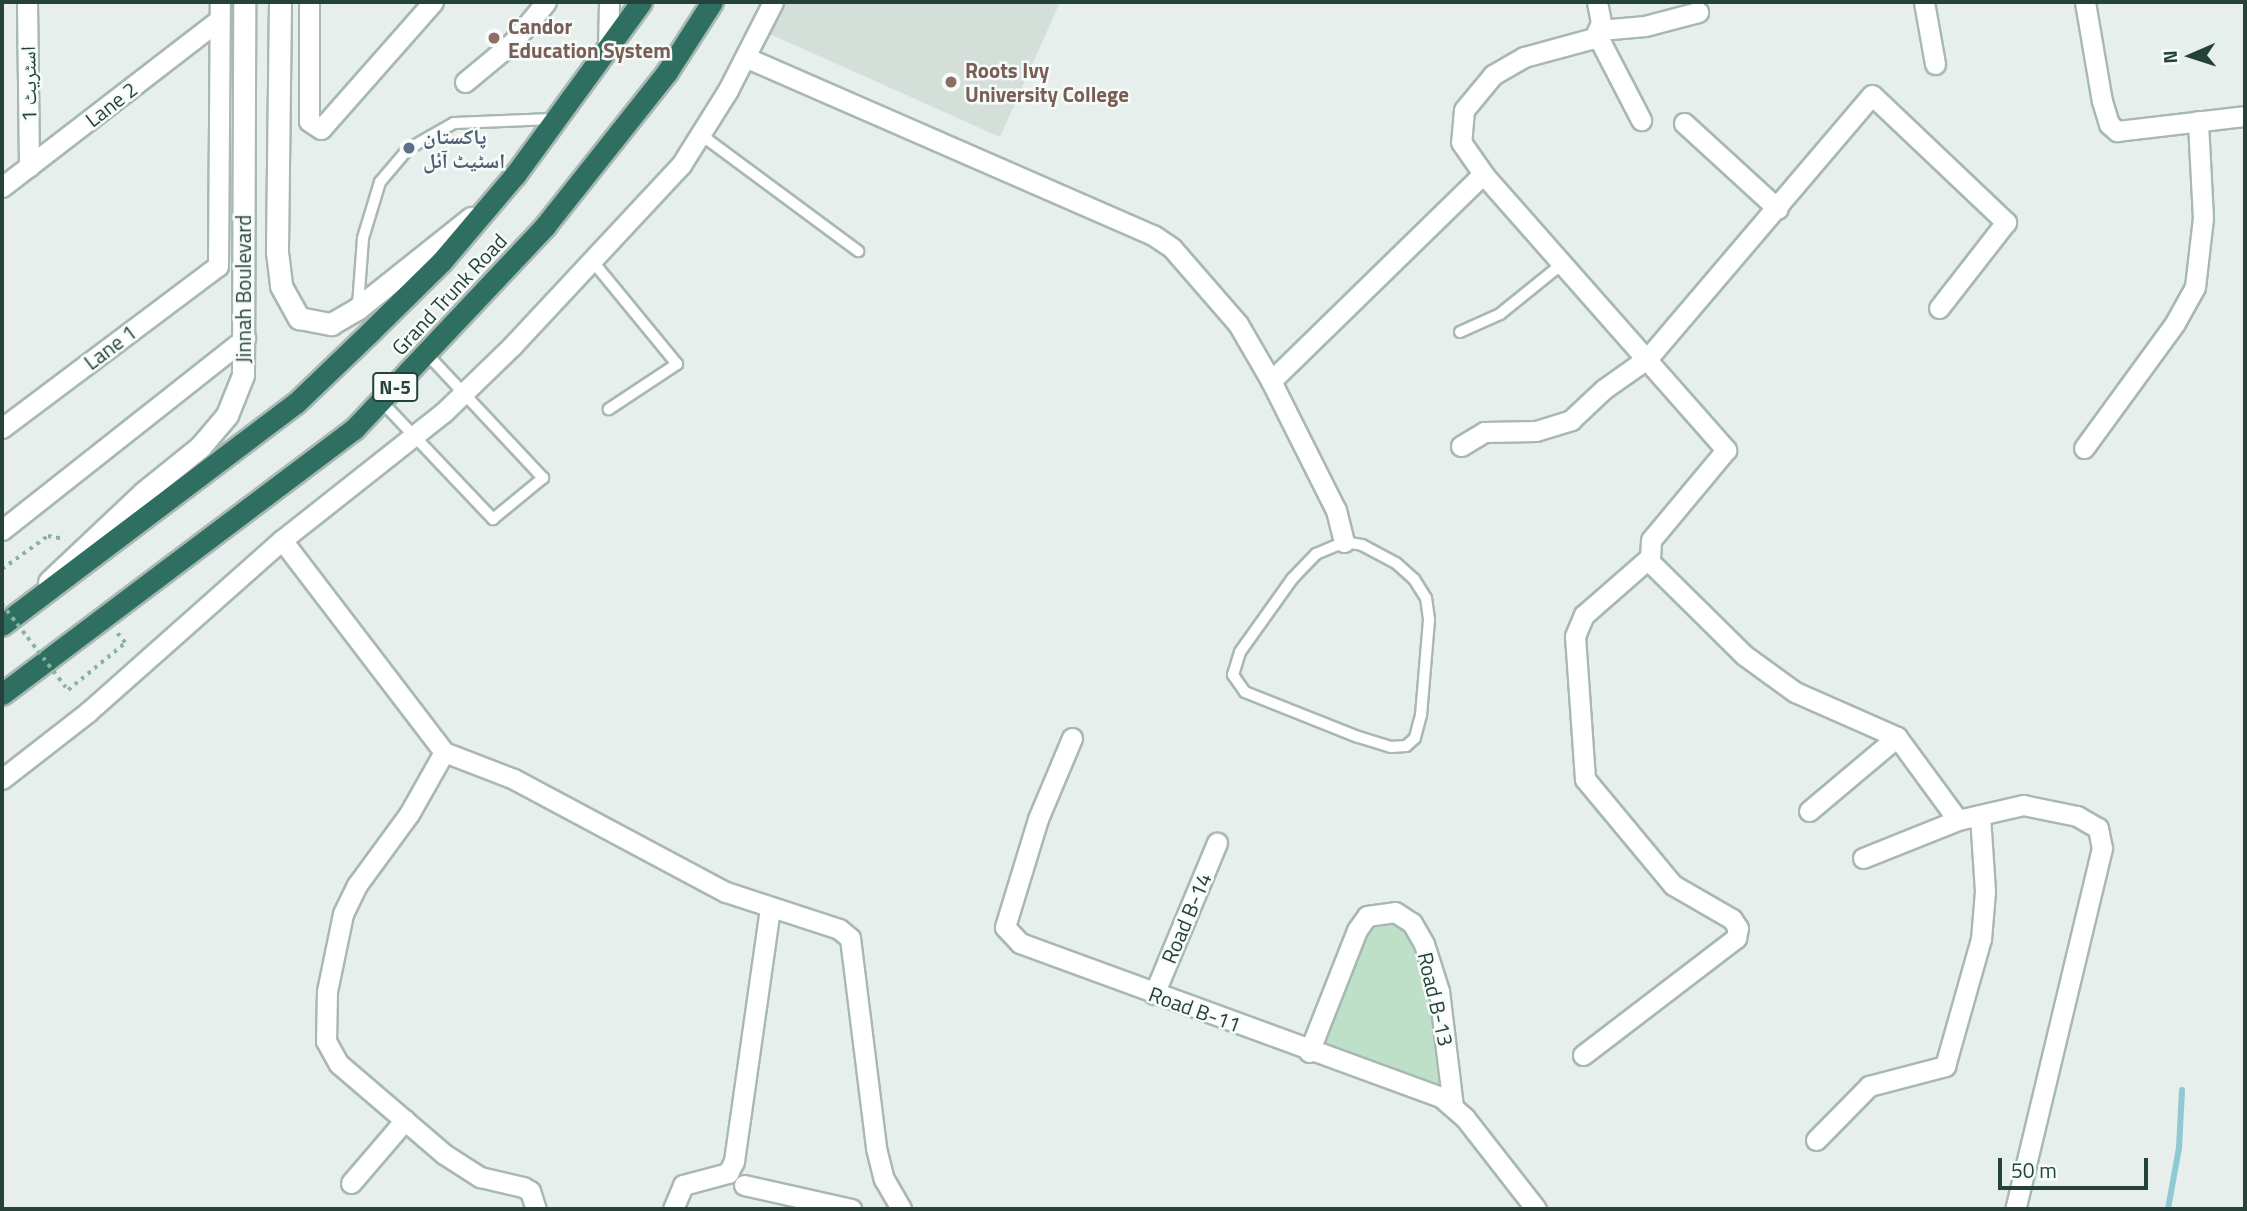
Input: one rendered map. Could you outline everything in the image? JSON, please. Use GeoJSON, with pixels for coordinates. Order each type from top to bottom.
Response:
{"type":"FeatureCollection","features":[{"type":"Feature","properties":{"kind":"highway","name":"Grand Trunk Road"},"geometry":{"type":"LineString","coordinates":[[2,625],[11,607],[296,403],[442,261],[514,175],[641,2]]}},
{"type":"Feature","properties":{"kind":"highway","name":"Grand Trunk Road"},"geometry":{"type":"LineString","coordinates":[[2,694],[354,429],[545,226],[667,72],[712,2]]}},
{"type":"Feature","properties":{"kind":"street","name":"اسٹریٹ 1"},"geometry":{"type":"LineString","coordinates":[[27,2],[29,167]]}},
{"type":"Feature","properties":{"kind":"street","name":"Jinnah Boulevard"},"geometry":{"type":"LineString","coordinates":[[11,607],[200,447],[220,423],[243,375],[244,2]]}},
{"type":"Feature","properties":{"kind":"street","name":"Jinnah Boulevard"},"geometry":{"type":"LineString","coordinates":[[280,2],[278,132],[281,286],[299,318],[313,323],[331,324],[357,309],[464,224],[514,175]]}},
{"type":"Feature","properties":{"kind":"street"},"geometry":{"type":"LineString","coordinates":[[309,2],[309,121],[321,129],[433,2]]}},
{"type":"Feature","properties":{"kind":"street"},"geometry":{"type":"LineString","coordinates":[[465,82],[512,43],[546,2]]}},
{"type":"Feature","properties":{"kind":"street"},"geometry":{"type":"LineString","coordinates":[[608,50],[609,2]]}},
{"type":"Feature","properties":{"kind":"street"},"geometry":{"type":"LineString","coordinates":[[2,779],[89,712],[282,540],[464,393],[594,262],[681,165],[774,2]]}},
{"type":"Feature","properties":{"kind":"street"},"geometry":{"type":"LineString","coordinates":[[1597,2],[1599,32],[1641,120]]}},
{"type":"Feature","properties":{"kind":"street"},"geometry":{"type":"LineString","coordinates":[[1924,2],[1935,64]]}},
{"type":"Feature","properties":{"kind":"street"},"geometry":{"type":"LineString","coordinates":[[2085,2],[2109,124],[2117,131],[2245,116]]}},
{"type":"Feature","properties":{"kind":"street","name":"Lane 2"},"geometry":{"type":"LineString","coordinates":[[2,187],[220,11]]}},
{"type":"Feature","properties":{"kind":"street","name":"Lane 1"},"geometry":{"type":"LineString","coordinates":[[2,428],[218,266],[220,11]]}},
{"type":"Feature","properties":{"kind":"street"},"geometry":{"type":"LineString","coordinates":[[1583,1055],[1736,938],[1738,928],[1732,919],[1674,885],[1585,779],[1575,636],[1584,615],[1649,558],[1651,540],[1726,450],[1648,358],[1483,174],[1461,142],[1460,129],[1464,110],[1482,87],[1524,57],[1599,32],[1645,26],[1698,12]]}},
{"type":"Feature","properties":{"kind":"street"},"geometry":{"type":"LineString","coordinates":[[745,57],[1153,235],[1189,264],[1230,314],[1271,380],[1336,510],[1343,542]]}},
{"type":"Feature","properties":{"kind":"street"},"geometry":{"type":"LineString","coordinates":[[1461,446],[1484,432],[1536,431],[1571,420],[1604,389],[1648,358],[1778,209],[1872,95],[2006,222],[1939,308]]}},
{"type":"Feature","properties":{"kind":"street"},"geometry":{"type":"LineString","coordinates":[[2084,448],[2175,323],[2195,287],[2203,218],[2198,121]]}},
{"type":"Feature","properties":{"kind":"street"},"geometry":{"type":"LineString","coordinates":[[1684,123],[1778,209]]}},
{"type":"Feature","properties":{"kind":"street"},"geometry":{"type":"LineString","coordinates":[[243,153],[278,132]]}},
{"type":"Feature","properties":{"kind":"street"},"geometry":{"type":"LineString","coordinates":[[1271,380],[1483,174]]}},
{"type":"Feature","properties":{"kind":"street"},"geometry":{"type":"LineString","coordinates":[[2,530],[245,338]]}},
{"type":"Feature","properties":{"kind":"street"},"geometry":{"type":"LineString","coordinates":[[282,540],[444,752],[514,779],[684,873],[770,909],[839,929],[854,947],[876,1148],[884,1179],[901,1209]]}},
{"type":"Feature","properties":{"kind":"street"},"geometry":{"type":"LineString","coordinates":[[1649,558],[1745,655],[1795,692],[1898,737],[1958,820]]}},
{"type":"Feature","properties":{"kind":"street"},"geometry":{"type":"LineString","coordinates":[[1809,811],[1898,737]]}},
{"type":"Feature","properties":{"kind":"street","name":"Road B-11"},"geometry":{"type":"LineString","coordinates":[[1072,738],[1038,819],[1005,927],[1032,949],[1309,1052],[1406,1082],[1441,1097],[1453,1107],[1523,1187],[1536,1209]]}},
{"type":"Feature","properties":{"kind":"street"},"geometry":{"type":"LineString","coordinates":[[444,752],[409,814],[357,885],[336,939],[327,992],[326,1041],[339,1064],[405,1120],[470,1171],[530,1191],[536,1209]]}},
{"type":"Feature","properties":{"kind":"street"},"geometry":{"type":"LineString","coordinates":[[1863,858],[1958,820],[2023,805],[2077,816],[2098,828],[2102,848],[2015,1209]]}},
{"type":"Feature","properties":{"kind":"street"},"geometry":{"type":"LineString","coordinates":[[1816,1140],[1869,1086],[1945,1066],[1980,939],[1985,891],[1980,816]]}},
{"type":"Feature","properties":{"kind":"street","name":"Road B-14"},"geometry":{"type":"LineString","coordinates":[[1154,994],[1217,843]]}},
{"type":"Feature","properties":{"kind":"street"},"geometry":{"type":"LineString","coordinates":[[673,1209],[682,1185],[728,1173],[734,1161],[770,909]]}},
{"type":"Feature","properties":{"kind":"street","name":"Road B-13"},"geometry":{"type":"LineString","coordinates":[[1309,1052],[1357,930],[1367,916],[1395,912],[1412,923],[1424,944],[1438,991],[1453,1107]]}},
{"type":"Feature","properties":{"kind":"street"},"geometry":{"type":"LineString","coordinates":[[351,1183],[405,1120]]}},
{"type":"Feature","properties":{"kind":"street"},"geometry":{"type":"LineString","coordinates":[[744,1185],[851,1209]]}},
{"type":"Feature","properties":{"kind":"lane"},"geometry":{"type":"LineString","coordinates":[[357,309],[363,238],[380,182],[408,149],[454,123],[556,119]]}},
{"type":"Feature","properties":{"kind":"lane"},"geometry":{"type":"LineString","coordinates":[[700,134],[858,251]]}},
{"type":"Feature","properties":{"kind":"lane"},"geometry":{"type":"LineString","coordinates":[[594,262],[677,364],[609,409]]}},
{"type":"Feature","properties":{"kind":"lane"},"geometry":{"type":"LineString","coordinates":[[1460,332],[1500,314],[1562,264]]}},
{"type":"Feature","properties":{"kind":"lane"},"geometry":{"type":"LineString","coordinates":[[381,401],[493,519],[543,478],[427,354]]}},
{"type":"Feature","properties":{"kind":"lane"},"geometry":{"type":"LineString","coordinates":[[1343,542],[1362,545],[1396,563],[1414,579],[1426,598],[1429,620],[1421,715],[1415,738],[1406,746],[1391,747],[1358,737],[1245,692],[1233,676],[1240,652],[1292,579],[1315,554],[1343,542]]}},
{"type":"Feature","properties":{"kind":"path"},"geometry":{"type":"LineString","coordinates":[[2,569],[48,536]]}},
{"type":"Feature","properties":{"kind":"path"},"geometry":{"type":"LineString","coordinates":[[11,607],[68,690],[125,643]]}},
{"type":"Feature","properties":{"kind":"shaded area","name":"Roots Ivy University College"},"geometry":{"type":"Polygon","coordinates":[[[765,2],[1060,2],[1000,137],[754,27],[765,2]]]}},
{"type":"Feature","properties":{"kind":"green space"},"geometry":{"type":"Polygon","coordinates":[[[1395,915],[1422,946],[1451,1103],[1314,1050],[1372,918],[1395,915]]]}},
{"type":"Feature","properties":{"kind":"waterway"},"geometry":{"type":"LineString","coordinates":[[2168,1209],[2179,1148],[2182,1090]]}},
{"type":"Feature","properties":{"kind":"place","name":"Candor Education System"},"geometry":{"type":"Point","coordinates":[494,38]}},
{"type":"Feature","properties":{"kind":"place","name":"Roots Ivy University College"},"geometry":{"type":"Point","coordinates":[951,82]}},
{"type":"Feature","properties":{"kind":"place","name":"پاکستان اسٹیٹ آئل"},"geometry":{"type":"Point","coordinates":[409,148]}}]}
